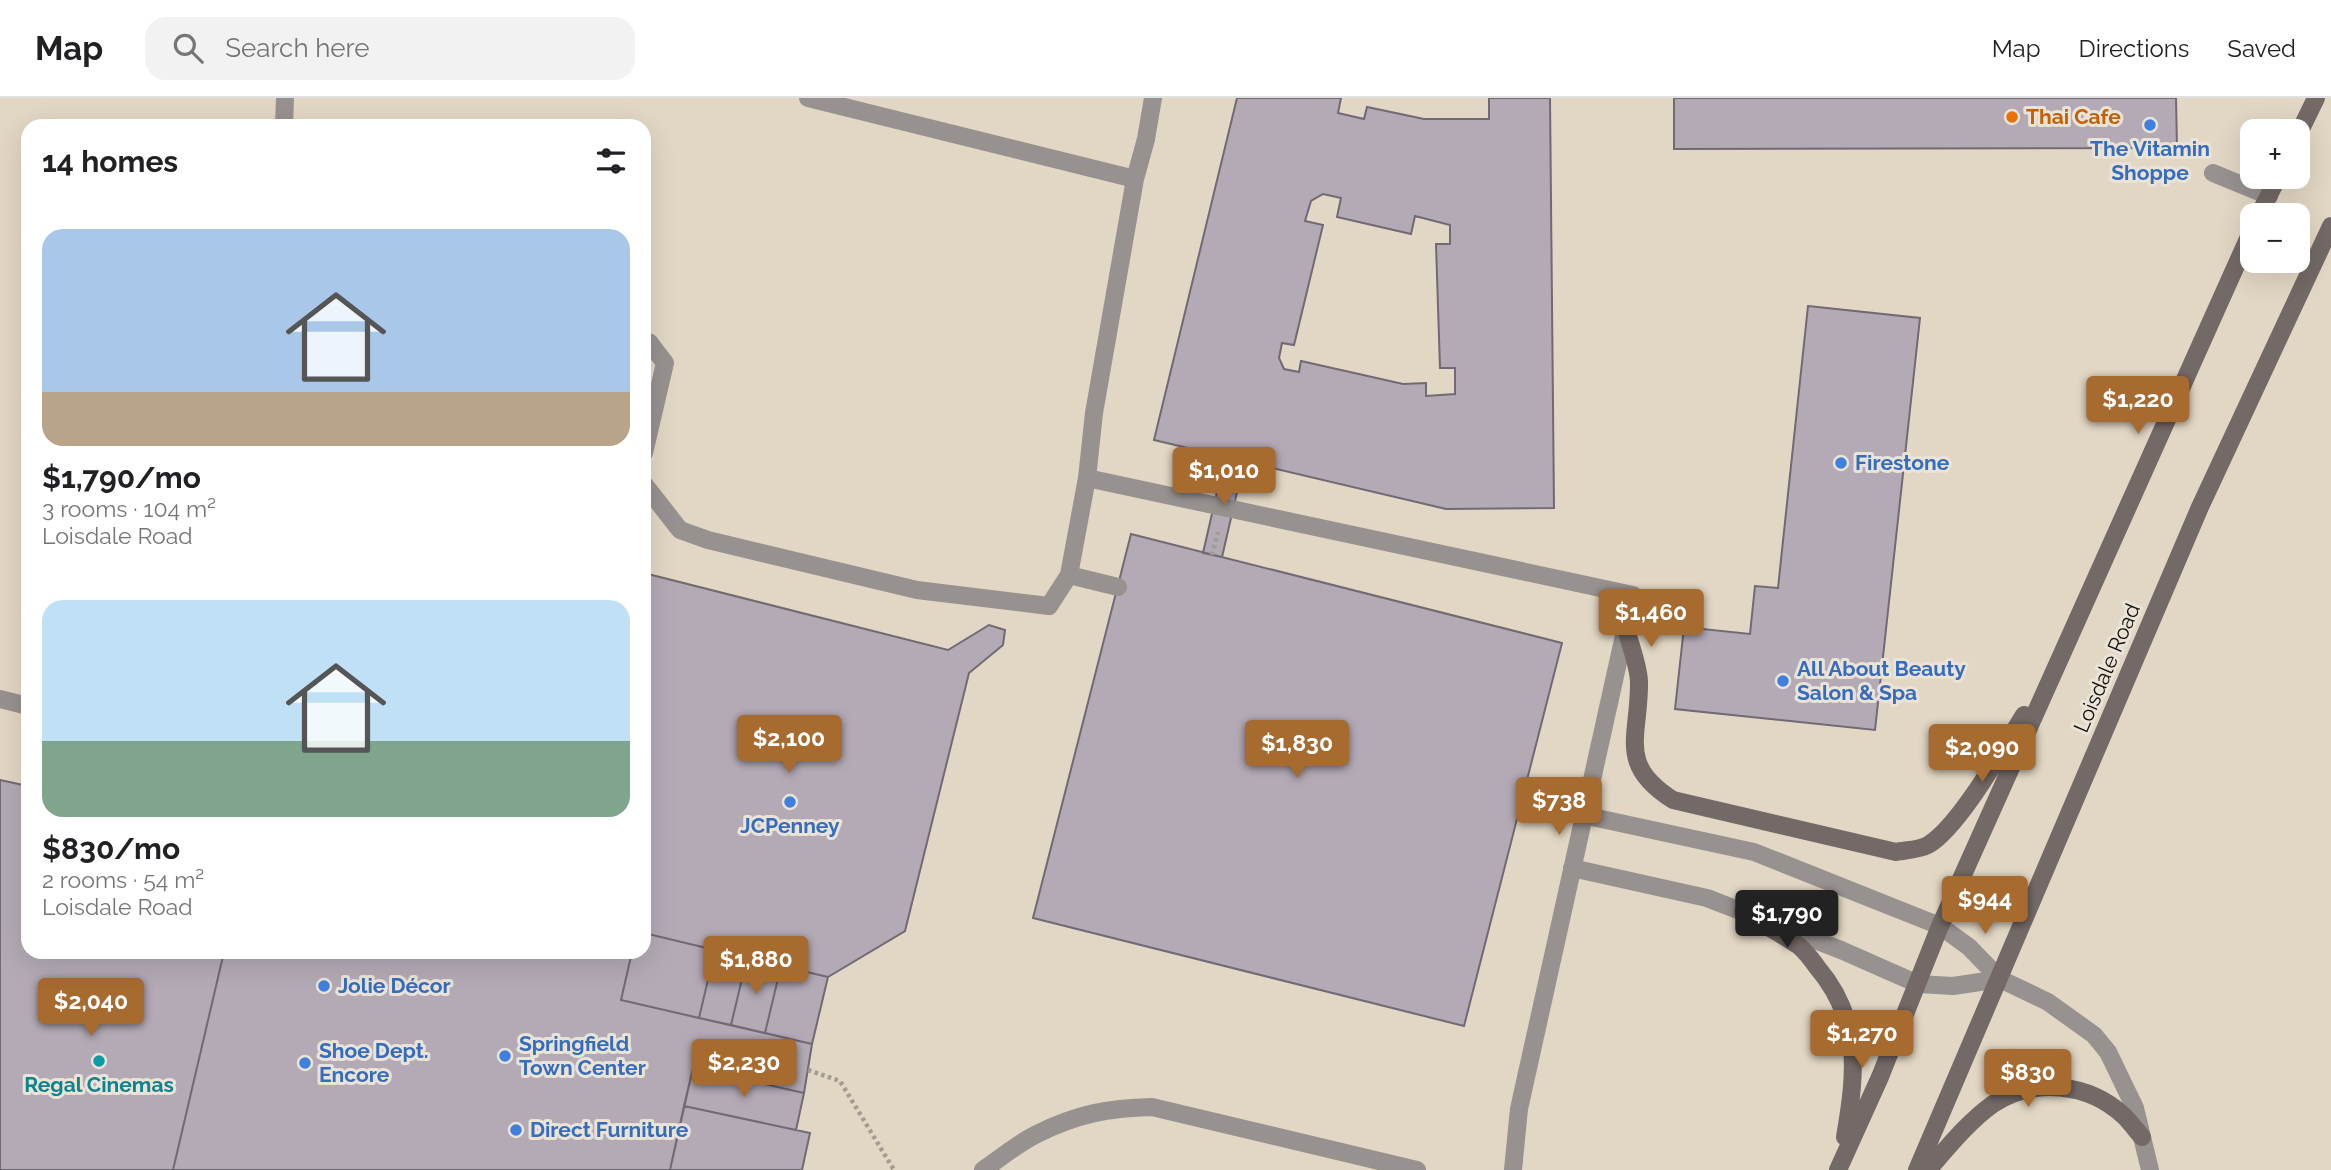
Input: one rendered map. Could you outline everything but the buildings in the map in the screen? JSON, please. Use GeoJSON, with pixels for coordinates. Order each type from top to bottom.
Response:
{"type":"FeatureCollection","features":[{"type":"Feature","properties":{"kind":"main road"},"geometry":{"type":"LineString","coordinates":[[2306,119],[2316,98]]}},
{"type":"Feature","properties":{"kind":"main road"},"geometry":{"type":"LineString","coordinates":[[2265,203],[2272,189]]}},
{"type":"Feature","properties":{"kind":"main road","name":"Loisdale Road"},"geometry":{"type":"LineString","coordinates":[[1917,1170],[2200,508],[2331,226]]}},
{"type":"Feature","properties":{"kind":"main road"},"geometry":{"type":"LineString","coordinates":[[1840,1166],[1940,926],[2240,257]]}},
{"type":"Feature","properties":{"kind":"main road"},"geometry":{"type":"LineString","coordinates":[[1626,628],[1639,679],[1634,725],[1636,764],[1652,787],[1673,800],[1896,852],[1926,846],[1946,830],[1989,772],[2060,658]]}},
{"type":"Feature","properties":{"kind":"main road"},"geometry":{"type":"LineString","coordinates":[[1743,912],[1801,948],[1826,977],[1842,1003],[1851,1030],[1854,1068],[1840,1166]]}},
{"type":"Feature","properties":{"kind":"main road"},"geometry":{"type":"LineString","coordinates":[[1928,1170],[1968,1125],[1994,1103],[2021,1090],[2049,1086],[2075,1089],[2100,1100],[2122,1115],[2142,1137]]}},
{"type":"Feature","properties":{"kind":"street"},"geometry":{"type":"LineString","coordinates":[[284,119],[285,98]]}},
{"type":"Feature","properties":{"kind":"street"},"geometry":{"type":"LineString","coordinates":[[808,98],[1135,179]]}},
{"type":"Feature","properties":{"kind":"street"},"geometry":{"type":"LineString","coordinates":[[651,493],[680,530],[708,540],[917,590],[1049,606],[1069,575],[1135,179],[1153,98]]}},
{"type":"Feature","properties":{"kind":"street"},"geometry":{"type":"LineString","coordinates":[[2213,173],[2269,196]]}},
{"type":"Feature","properties":{"kind":"street"},"geometry":{"type":"LineString","coordinates":[[651,345],[665,363],[651,423]]}},
{"type":"Feature","properties":{"kind":"street"},"geometry":{"type":"LineString","coordinates":[[1087,478],[1633,595],[1519,1109],[1513,1170]]}},
{"type":"Feature","properties":{"kind":"street"},"geometry":{"type":"LineString","coordinates":[[1069,575],[1118,587]]}},
{"type":"Feature","properties":{"kind":"street"},"geometry":{"type":"LineString","coordinates":[[0,699],[21,704]]}},
{"type":"Feature","properties":{"kind":"street"},"geometry":{"type":"LineString","coordinates":[[1583,815],[1754,852],[1940,926],[1969,947],[2000,979],[2048,1002],[2094,1035],[2108,1052],[2135,1108],[2150,1170]]}},
{"type":"Feature","properties":{"kind":"street"},"geometry":{"type":"LineString","coordinates":[[1572,868],[1707,898],[1841,950],[1918,984],[1953,986],[2000,979]]}},
{"type":"Feature","properties":{"kind":"street"},"geometry":{"type":"LineString","coordinates":[[983,1170],[1035,1135],[1075,1118],[1113,1108],[1152,1107],[1417,1170]]}},
{"type":"Feature","properties":{"kind":"path"},"geometry":{"type":"LineString","coordinates":[[2011,1071],[2012,1049]]}},
{"type":"Feature","properties":{"kind":"path"},"geometry":{"type":"LineString","coordinates":[[2001,1060],[2011,1065]]}},
{"type":"Feature","properties":{"kind":"path"},"geometry":{"type":"LineString","coordinates":[[808,1070],[840,1081],[894,1170]]}},
{"type":"Feature","properties":{"kind":"shaded area","name":"Springfield Town Center"},"geometry":{"type":"Polygon","coordinates":[[[0,98],[2331,98],[2331,1170],[0,1170],[0,98]]]}},
{"type":"Feature","properties":{"kind":"place","name":"Thai Cafe"},"geometry":{"type":"Point","coordinates":[2012,117]}},
{"type":"Feature","properties":{"kind":"place","name":"The Vitamin Shoppe"},"geometry":{"type":"Point","coordinates":[2150,125]}},
{"type":"Feature","properties":{"kind":"place","name":"Firestone"},"geometry":{"type":"Point","coordinates":[1841,463]}},
{"type":"Feature","properties":{"kind":"place","name":"All About Beauty Salon & Spa"},"geometry":{"type":"Point","coordinates":[1783,681]}},
{"type":"Feature","properties":{"kind":"place","name":"JCPenney"},"geometry":{"type":"Point","coordinates":[790,802]}},
{"type":"Feature","properties":{"kind":"place","name":"Jolie Décor"},"geometry":{"type":"Point","coordinates":[324,986]}},
{"type":"Feature","properties":{"kind":"place","name":"Springfield Town Center"},"geometry":{"type":"Point","coordinates":[505,1056]}},
{"type":"Feature","properties":{"kind":"place","name":"Regal Cinemas"},"geometry":{"type":"Point","coordinates":[99,1061]}},
{"type":"Feature","properties":{"kind":"place","name":"Shoe Dept. Encore"},"geometry":{"type":"Point","coordinates":[305,1063]}},
{"type":"Feature","properties":{"kind":"place","name":"Direct Furniture"},"geometry":{"type":"Point","coordinates":[516,1130]}}]}
